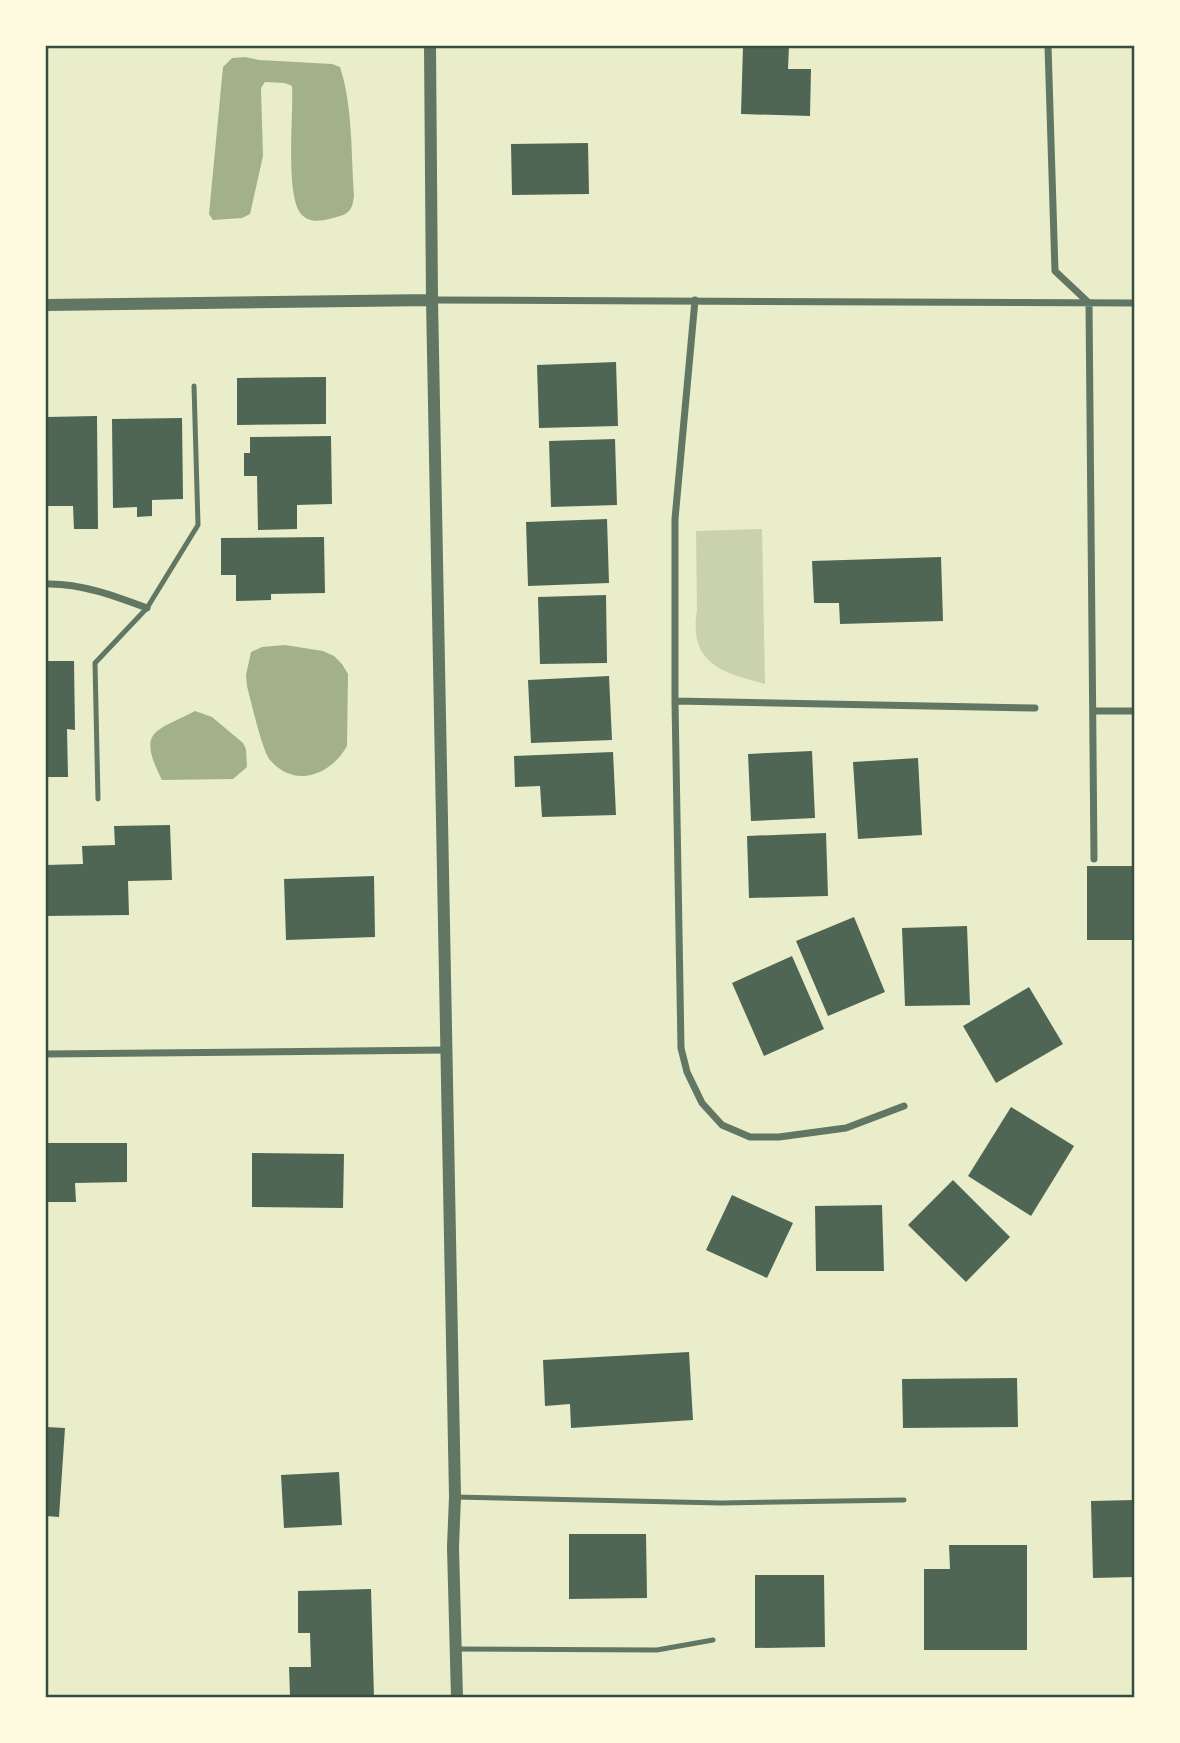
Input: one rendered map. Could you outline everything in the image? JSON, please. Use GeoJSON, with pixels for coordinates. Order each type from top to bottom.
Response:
{"type":"FeatureCollection","features":[{"type":"Feature","properties":{"kind":"street"},"geometry":{"type":"LineString","coordinates":[[430,46],[432,300],[457,1698]]}},
{"type":"Feature","properties":{"kind":"street"},"geometry":{"type":"LineString","coordinates":[[1048,46],[1055,271],[1089,303],[1094,859]]}},
{"type":"Feature","properties":{"kind":"street"},"geometry":{"type":"LineString","coordinates":[[46,304],[432,300],[1135,303]]}},
{"type":"Feature","properties":{"kind":"street"},"geometry":{"type":"LineString","coordinates":[[695,300],[676,519],[675,701],[681,1048],[687,1072],[702,1103],[722,1125],[750,1137],[779,1137],[846,1128],[904,1105]]}},
{"type":"Feature","properties":{"kind":"street"},"geometry":{"type":"LineString","coordinates":[[46,584],[107,594],[147,607]]}},
{"type":"Feature","properties":{"kind":"street"},"geometry":{"type":"LineString","coordinates":[[675,701],[1035,708]]}},
{"type":"Feature","properties":{"kind":"street"},"geometry":{"type":"LineString","coordinates":[[1093,711],[1135,711]]}},
{"type":"Feature","properties":{"kind":"street"},"geometry":{"type":"LineString","coordinates":[[46,1054],[446,1049]]}},
{"type":"Feature","properties":{"kind":"lane"},"geometry":{"type":"LineString","coordinates":[[98,799],[95,663],[147,607],[198,525],[194,386]]}},
{"type":"Feature","properties":{"kind":"lane"},"geometry":{"type":"LineString","coordinates":[[455,1497],[721,1503],[904,1500]]}},
{"type":"Feature","properties":{"kind":"lane"},"geometry":{"type":"LineString","coordinates":[[455,1648],[657,1650],[713,1640]]}},
{"type":"Feature","properties":{"kind":"shaded area"},"geometry":{"type":"Polygon","coordinates":[[[232,58],[332,64],[340,67],[349,114],[354,195],[352,206],[347,213],[316,221],[307,219],[297,207],[291,155],[292,86],[265,82],[261,88],[263,156],[250,214],[242,218],[213,220],[209,214],[223,67],[232,58]]]}},
{"type":"Feature","properties":{"kind":"shaded area"},"geometry":{"type":"Polygon","coordinates":[[[762,529],[765,684],[735,675],[712,663],[703,654],[696,628],[696,531],[762,529]]]}},
{"type":"Feature","properties":{"kind":"shaded area"},"geometry":{"type":"Polygon","coordinates":[[[285,645],[323,651],[334,656],[348,674],[347,746],[332,764],[312,775],[290,774],[270,760],[260,736],[247,686],[246,675],[251,652],[262,647],[285,645]]]}},
{"type":"Feature","properties":{"kind":"shaded area"},"geometry":{"type":"Polygon","coordinates":[[[195,711],[212,717],[243,743],[247,767],[233,779],[162,780],[151,751],[154,734],[195,711]]]}},
{"type":"Feature","properties":{"kind":"building"},"geometry":{"type":"Polygon","coordinates":[[[743,46],[789,46],[788,69],[811,69],[810,116],[741,114],[743,46]]]}},
{"type":"Feature","properties":{"kind":"building"},"geometry":{"type":"Polygon","coordinates":[[[588,143],[589,194],[512,195],[511,144],[588,143]]]}},
{"type":"Feature","properties":{"kind":"building"},"geometry":{"type":"Polygon","coordinates":[[[616,362],[618,426],[539,428],[537,365],[616,362]]]}},
{"type":"Feature","properties":{"kind":"building"},"geometry":{"type":"Polygon","coordinates":[[[326,377],[326,424],[237,425],[237,378],[326,377]]]}},
{"type":"Feature","properties":{"kind":"building"},"geometry":{"type":"Polygon","coordinates":[[[97,416],[98,529],[74,529],[73,506],[46,506],[46,417],[97,416]]]}},
{"type":"Feature","properties":{"kind":"building"},"geometry":{"type":"Polygon","coordinates":[[[182,418],[183,499],[152,500],[152,516],[137,517],[137,507],[113,508],[112,419],[182,418]]]}},
{"type":"Feature","properties":{"kind":"building"},"geometry":{"type":"Polygon","coordinates":[[[331,436],[332,504],[297,505],[297,529],[258,530],[257,476],[244,476],[244,453],[250,453],[250,437],[331,436]]]}},
{"type":"Feature","properties":{"kind":"building"},"geometry":{"type":"Polygon","coordinates":[[[615,439],[617,505],[551,507],[549,441],[615,439]]]}},
{"type":"Feature","properties":{"kind":"building"},"geometry":{"type":"Polygon","coordinates":[[[607,519],[609,583],[528,586],[526,522],[607,519]]]}},
{"type":"Feature","properties":{"kind":"building"},"geometry":{"type":"Polygon","coordinates":[[[324,537],[325,593],[271,594],[271,600],[236,601],[236,575],[221,575],[221,538],[324,537]]]}},
{"type":"Feature","properties":{"kind":"building"},"geometry":{"type":"Polygon","coordinates":[[[941,557],[943,621],[840,624],[839,603],[814,603],[812,561],[941,557]]]}},
{"type":"Feature","properties":{"kind":"building"},"geometry":{"type":"Polygon","coordinates":[[[606,595],[607,663],[540,664],[538,597],[606,595]]]}},
{"type":"Feature","properties":{"kind":"building"},"geometry":{"type":"Polygon","coordinates":[[[46,661],[74,661],[75,730],[67,729],[68,777],[46,777],[46,661]]]}},
{"type":"Feature","properties":{"kind":"building"},"geometry":{"type":"Polygon","coordinates":[[[609,676],[612,740],[531,743],[528,680],[609,676]]]}},
{"type":"Feature","properties":{"kind":"building"},"geometry":{"type":"Polygon","coordinates":[[[812,751],[815,818],[751,821],[748,754],[812,751]]]}},
{"type":"Feature","properties":{"kind":"building"},"geometry":{"type":"Polygon","coordinates":[[[613,752],[616,815],[542,817],[540,786],[515,787],[514,756],[613,752]]]}},
{"type":"Feature","properties":{"kind":"building"},"geometry":{"type":"Polygon","coordinates":[[[918,758],[922,835],[858,839],[853,762],[918,758]]]}},
{"type":"Feature","properties":{"kind":"building"},"geometry":{"type":"Polygon","coordinates":[[[170,825],[172,880],[128,881],[129,915],[46,916],[46,865],[83,864],[82,846],[115,845],[114,826],[170,825]]]}},
{"type":"Feature","properties":{"kind":"building"},"geometry":{"type":"Polygon","coordinates":[[[826,833],[828,896],[749,898],[747,836],[826,833]]]}},
{"type":"Feature","properties":{"kind":"building"},"geometry":{"type":"Polygon","coordinates":[[[1087,866],[1134,866],[1134,940],[1087,940],[1087,866]]]}},
{"type":"Feature","properties":{"kind":"building"},"geometry":{"type":"Polygon","coordinates":[[[374,876],[375,937],[286,940],[284,879],[374,876]]]}},
{"type":"Feature","properties":{"kind":"building"},"geometry":{"type":"Polygon","coordinates":[[[854,917],[885,992],[828,1016],[796,941],[854,917]]]}},
{"type":"Feature","properties":{"kind":"building"},"geometry":{"type":"Polygon","coordinates":[[[967,926],[970,1005],[905,1006],[902,928],[967,926]]]}},
{"type":"Feature","properties":{"kind":"building"},"geometry":{"type":"Polygon","coordinates":[[[792,956],[824,1029],[764,1056],[732,983],[792,956]]]}},
{"type":"Feature","properties":{"kind":"building"},"geometry":{"type":"Polygon","coordinates":[[[1029,987],[1063,1044],[996,1083],[963,1026],[1029,987]]]}},
{"type":"Feature","properties":{"kind":"building"},"geometry":{"type":"Polygon","coordinates":[[[1011,1107],[1074,1146],[1031,1216],[968,1176],[1011,1107]]]}},
{"type":"Feature","properties":{"kind":"building"},"geometry":{"type":"Polygon","coordinates":[[[46,1143],[127,1143],[127,1182],[75,1183],[76,1202],[48,1202],[46,1143]]]}},
{"type":"Feature","properties":{"kind":"building"},"geometry":{"type":"Polygon","coordinates":[[[252,1153],[344,1154],[343,1208],[252,1207],[252,1153]]]}},
{"type":"Feature","properties":{"kind":"building"},"geometry":{"type":"Polygon","coordinates":[[[953,1180],[1010,1237],[966,1282],[908,1225],[953,1180]]]}},
{"type":"Feature","properties":{"kind":"building"},"geometry":{"type":"Polygon","coordinates":[[[732,1195],[793,1223],[767,1278],[706,1250],[732,1195]]]}},
{"type":"Feature","properties":{"kind":"building"},"geometry":{"type":"Polygon","coordinates":[[[882,1205],[884,1271],[816,1271],[815,1206],[882,1205]]]}},
{"type":"Feature","properties":{"kind":"building"},"geometry":{"type":"Polygon","coordinates":[[[689,1352],[693,1420],[571,1428],[570,1404],[545,1406],[543,1360],[689,1352]]]}},
{"type":"Feature","properties":{"kind":"building"},"geometry":{"type":"Polygon","coordinates":[[[1017,1378],[1018,1427],[903,1428],[902,1379],[1017,1378]]]}},
{"type":"Feature","properties":{"kind":"building"},"geometry":{"type":"Polygon","coordinates":[[[46,1427],[65,1428],[59,1517],[46,1516],[46,1427]]]}},
{"type":"Feature","properties":{"kind":"building"},"geometry":{"type":"Polygon","coordinates":[[[339,1472],[342,1525],[284,1528],[281,1475],[339,1472]]]}},
{"type":"Feature","properties":{"kind":"building"},"geometry":{"type":"Polygon","coordinates":[[[1134,1500],[1134,1577],[1093,1578],[1091,1501],[1134,1500]]]}},
{"type":"Feature","properties":{"kind":"building"},"geometry":{"type":"Polygon","coordinates":[[[569,1534],[646,1534],[647,1598],[569,1599],[569,1534]]]}},
{"type":"Feature","properties":{"kind":"building"},"geometry":{"type":"Polygon","coordinates":[[[949,1545],[1027,1545],[1027,1650],[924,1650],[924,1569],[950,1569],[949,1545]]]}},
{"type":"Feature","properties":{"kind":"building"},"geometry":{"type":"Polygon","coordinates":[[[755,1575],[824,1575],[825,1647],[755,1648],[755,1575]]]}},
{"type":"Feature","properties":{"kind":"building"},"geometry":{"type":"Polygon","coordinates":[[[371,1589],[374,1698],[307,1698],[307,1695],[290,1695],[289,1667],[311,1667],[310,1633],[298,1633],[298,1591],[371,1589]]]}}]}
